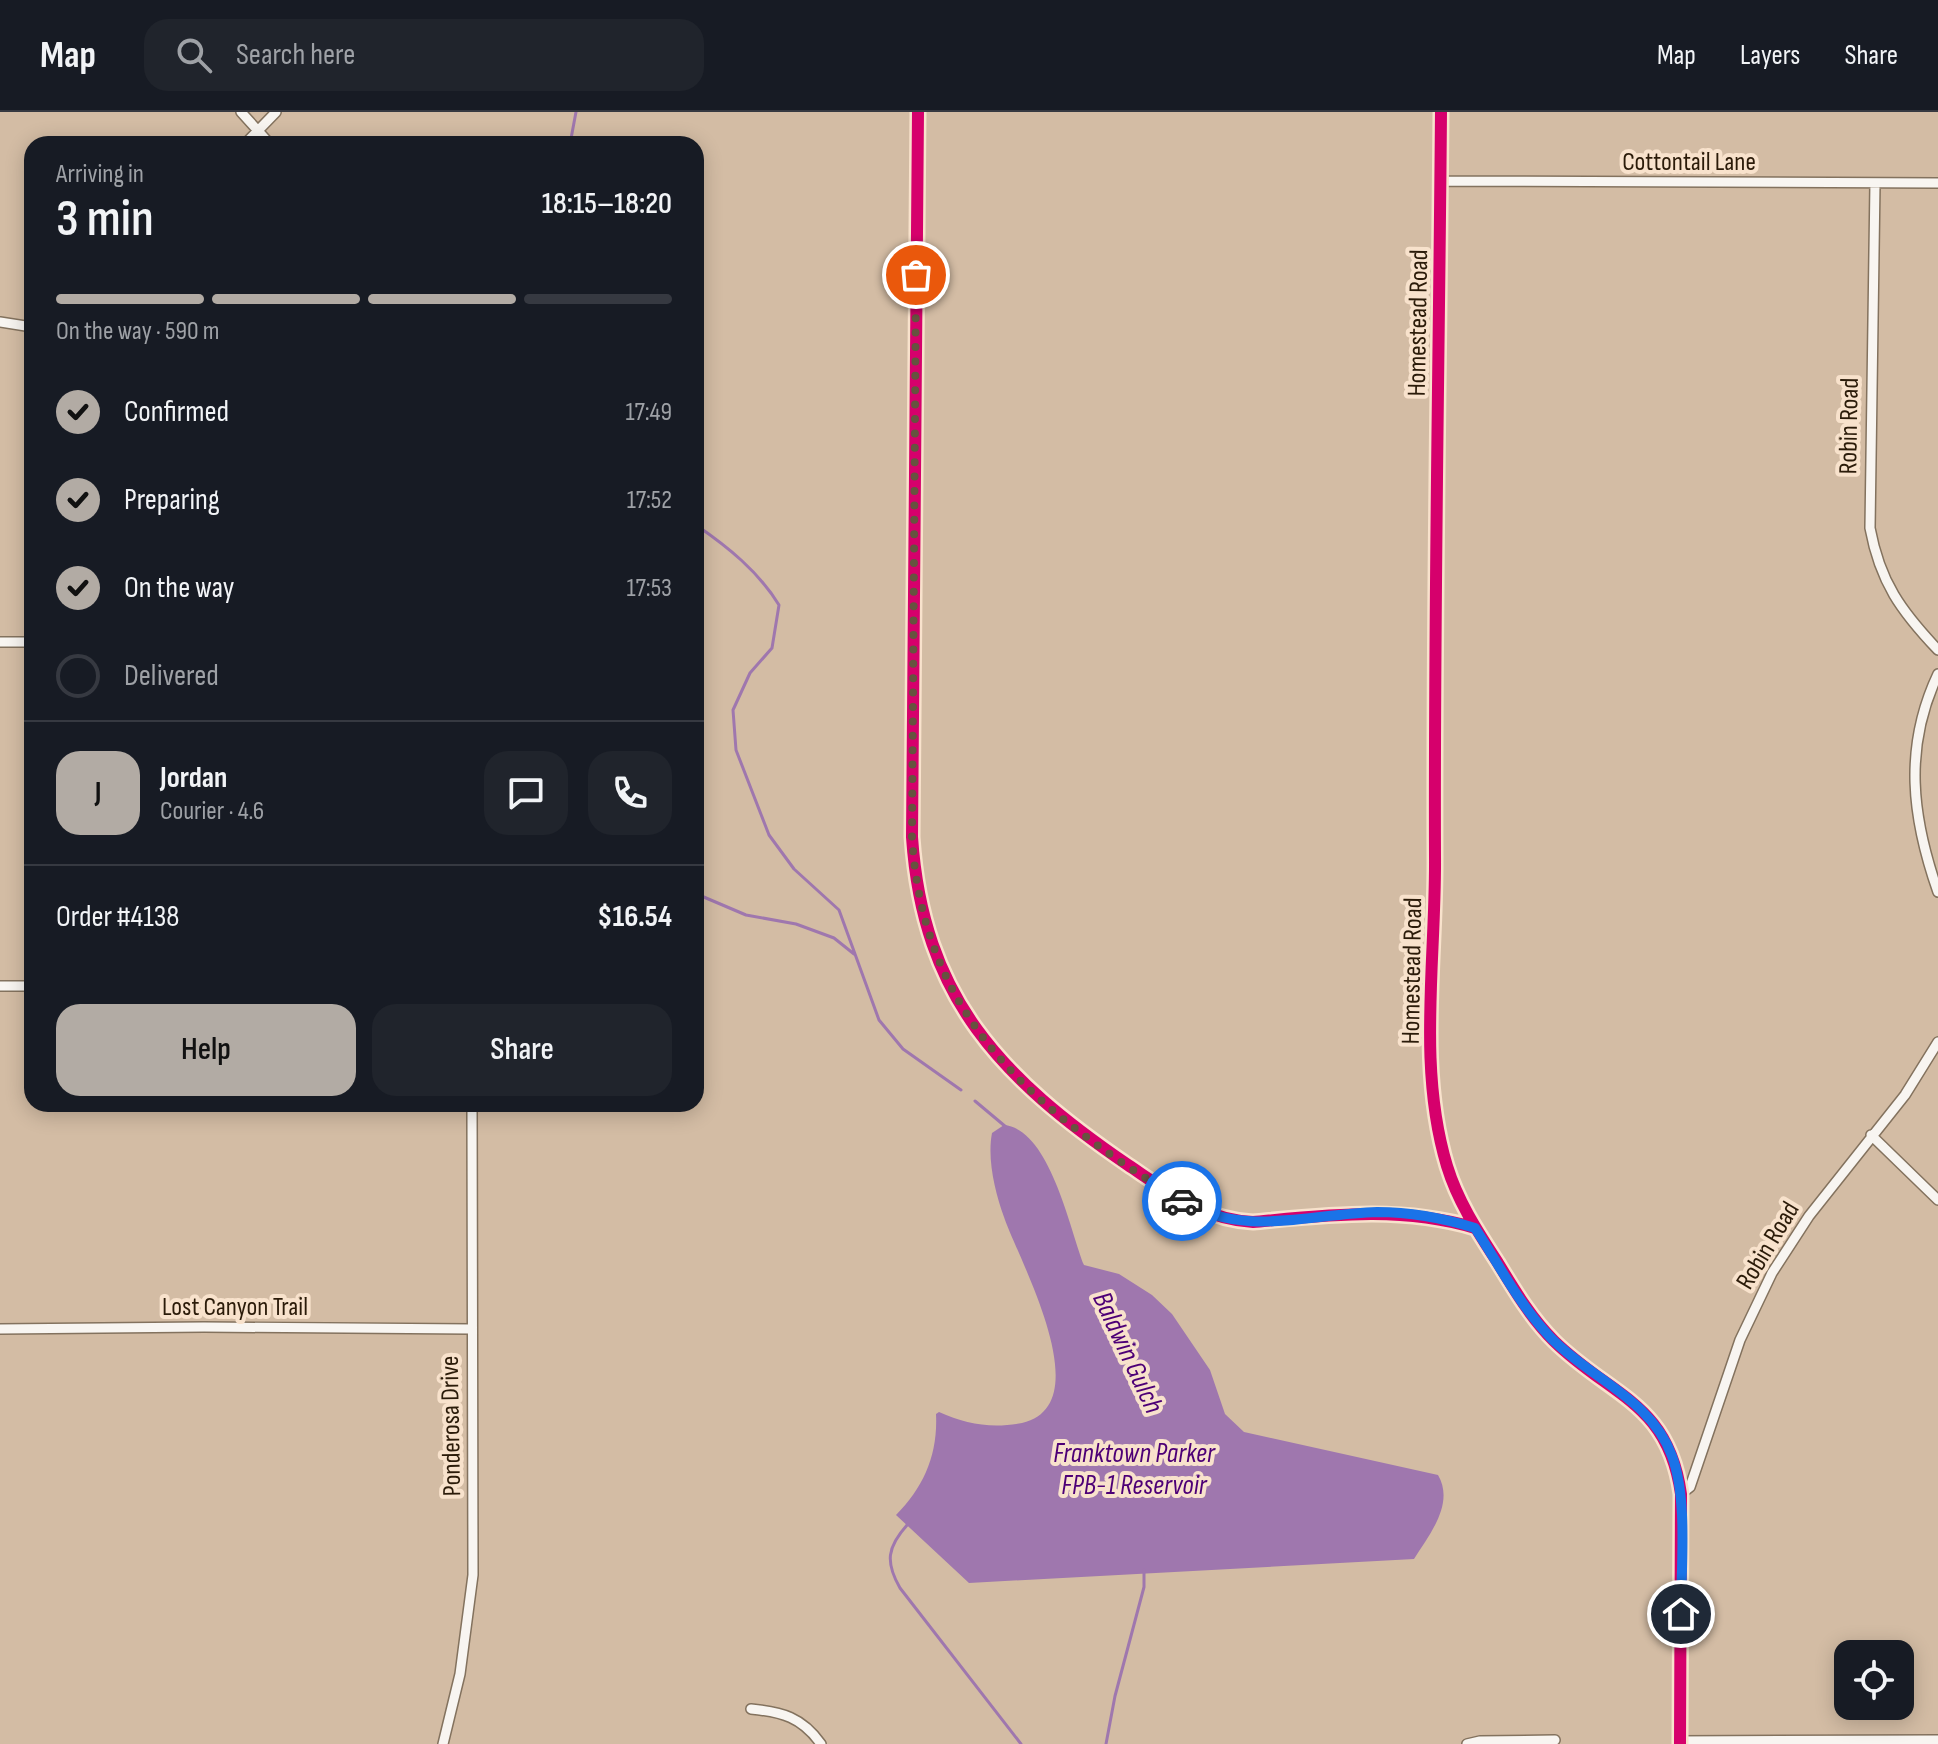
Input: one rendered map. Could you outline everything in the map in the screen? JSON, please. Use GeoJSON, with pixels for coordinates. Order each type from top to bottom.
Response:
{"type":"FeatureCollection","features":[{"type":"Feature","properties":{"kind":"street"},"geometry":{"type":"LineString","coordinates":[[241,112],[263,136]]}},
{"type":"Feature","properties":{"kind":"street"},"geometry":{"type":"LineString","coordinates":[[253,136],[276,112]]}},
{"type":"Feature","properties":{"kind":"street"},"geometry":{"type":"LineString","coordinates":[[918,112],[912,837],[919,896],[930,939],[945,977],[969,1020],[995,1055],[1044,1103],[1166,1191],[1207,1213],[1236,1222],[1253,1222],[1379,1212],[1420,1215],[1475,1228]]}},
{"type":"Feature","properties":{"kind":"street","name":"Homestead Road"},"geometry":{"type":"LineString","coordinates":[[1441,112],[1432,1062],[1443,1151],[1457,1194],[1475,1228],[1529,1311],[1562,1349],[1633,1402],[1659,1429],[1672,1455],[1681,1494],[1680,1743]]}},
{"type":"Feature","properties":{"kind":"street","name":"Cottontail Lane"},"geometry":{"type":"LineString","coordinates":[[1441,181],[1938,183]]}},
{"type":"Feature","properties":{"kind":"street","name":"Robin Road"},"geometry":{"type":"LineString","coordinates":[[1875,183],[1870,528],[1876,557],[1892,595],[1908,618],[1938,650]]}},
{"type":"Feature","properties":{"kind":"street"},"geometry":{"type":"LineString","coordinates":[[0,322],[24,326]]}},
{"type":"Feature","properties":{"kind":"street"},"geometry":{"type":"LineString","coordinates":[[0,642],[24,642]]}},
{"type":"Feature","properties":{"kind":"street"},"geometry":{"type":"LineString","coordinates":[[1938,674],[1923,712],[1914,778],[1917,822],[1938,892]]}},
{"type":"Feature","properties":{"kind":"street"},"geometry":{"type":"LineString","coordinates":[[0,986],[24,986]]}},
{"type":"Feature","properties":{"kind":"street","name":"Robin Road"},"geometry":{"type":"LineString","coordinates":[[1681,1494],[1690,1487],[1735,1353],[1762,1292],[1796,1235],[1915,1080],[1938,1042]]}},
{"type":"Feature","properties":{"kind":"street","name":"Ponderosa Drive"},"geometry":{"type":"LineString","coordinates":[[443,1744],[460,1674],[473,1575],[472,1112]]}},
{"type":"Feature","properties":{"kind":"street"},"geometry":{"type":"LineString","coordinates":[[1871,1135],[1938,1200]]}},
{"type":"Feature","properties":{"kind":"street","name":"Lost Canyon Trail"},"geometry":{"type":"LineString","coordinates":[[0,1329],[471,1329]]}},
{"type":"Feature","properties":{"kind":"street"},"geometry":{"type":"LineString","coordinates":[[751,1709],[791,1716],[808,1728],[821,1744]]}},
{"type":"Feature","properties":{"kind":"street"},"geometry":{"type":"LineString","coordinates":[[1467,1744],[1480,1741],[1555,1740]]}},
{"type":"Feature","properties":{"kind":"street"},"geometry":{"type":"LineString","coordinates":[[1680,1743],[1938,1740]]}},
{"type":"Feature","properties":{"kind":"water","name":"Franktown Parker FPB-1 Reservoir"},"geometry":{"type":"Polygon","coordinates":[[[1004,1125],[1020,1131],[1046,1162],[1065,1206],[1084,1265],[1119,1274],[1152,1295],[1172,1314],[1210,1370],[1225,1414],[1244,1432],[1438,1475],[1444,1497],[1442,1508],[1433,1530],[1414,1559],[969,1583],[896,1515],[914,1493],[927,1469],[935,1443],[936,1414],[939,1412],[979,1424],[1000,1426],[1022,1423],[1044,1411],[1054,1389],[1055,1361],[1048,1329],[1004,1217],[993,1175],[990,1154],[992,1133],[1004,1125]]]}},
{"type":"Feature","properties":{"kind":"waterway","name":"Baldwin Gulch"},"geometry":{"type":"LineString","coordinates":[[572,136],[576,112]]}},
{"type":"Feature","properties":{"kind":"waterway","name":"Baldwin Gulch"},"geometry":{"type":"LineString","coordinates":[[704,531],[742,560],[779,605],[772,648],[750,673],[733,710],[736,750],[769,835],[794,869],[839,910],[879,1020],[903,1049],[961,1090]]}},
{"type":"Feature","properties":{"kind":"waterway"},"geometry":{"type":"LineString","coordinates":[[704,897],[746,915],[796,924],[834,938],[854,954]]}},
{"type":"Feature","properties":{"kind":"waterway","name":"Baldwin Gulch"},"geometry":{"type":"LineString","coordinates":[[975,1101],[1006,1127]]}},
{"type":"Feature","properties":{"kind":"waterway"},"geometry":{"type":"LineString","coordinates":[[908,1524],[890,1555],[895,1579],[1021,1744]]}},
{"type":"Feature","properties":{"kind":"waterway","name":"Baldwin Gulch"},"geometry":{"type":"LineString","coordinates":[[1106,1744],[1115,1696],[1144,1587],[1144,1570]]}},
{"type":"Feature","properties":{"kind":"cycle path"},"geometry":{"type":"LineString","coordinates":[[918,112],[912,837],[919,894],[933,944],[952,989],[976,1029],[1042,1100],[1128,1165],[1202,1210],[1253,1222],[1365,1214],[1420,1217],[1475,1228]]}},
{"type":"Feature","properties":{"kind":"cycle path"},"geometry":{"type":"LineString","coordinates":[[1441,112],[1435,896],[1430,1013],[1430,1052],[1438,1128],[1447,1166],[1463,1204],[1524,1304],[1554,1341],[1650,1420],[1664,1439],[1674,1463],[1681,1494],[1680,1744]]}},
{"type":"Feature","properties":{"kind":"way so far"},"geometry":{"type":"LineString","coordinates":[[916,275],[912,837],[915,878],[930,939],[945,977],[969,1020],[1010,1071],[1083,1133],[1182,1201]]}},
{"type":"Feature","properties":{"kind":"route"},"geometry":{"type":"LineString","coordinates":[[1182,1201],[1236,1222],[1379,1212],[1420,1215],[1475,1228],[1540,1326],[1562,1349],[1642,1410],[1665,1440],[1676,1468],[1681,1494],[1681,1614]]}}]}
